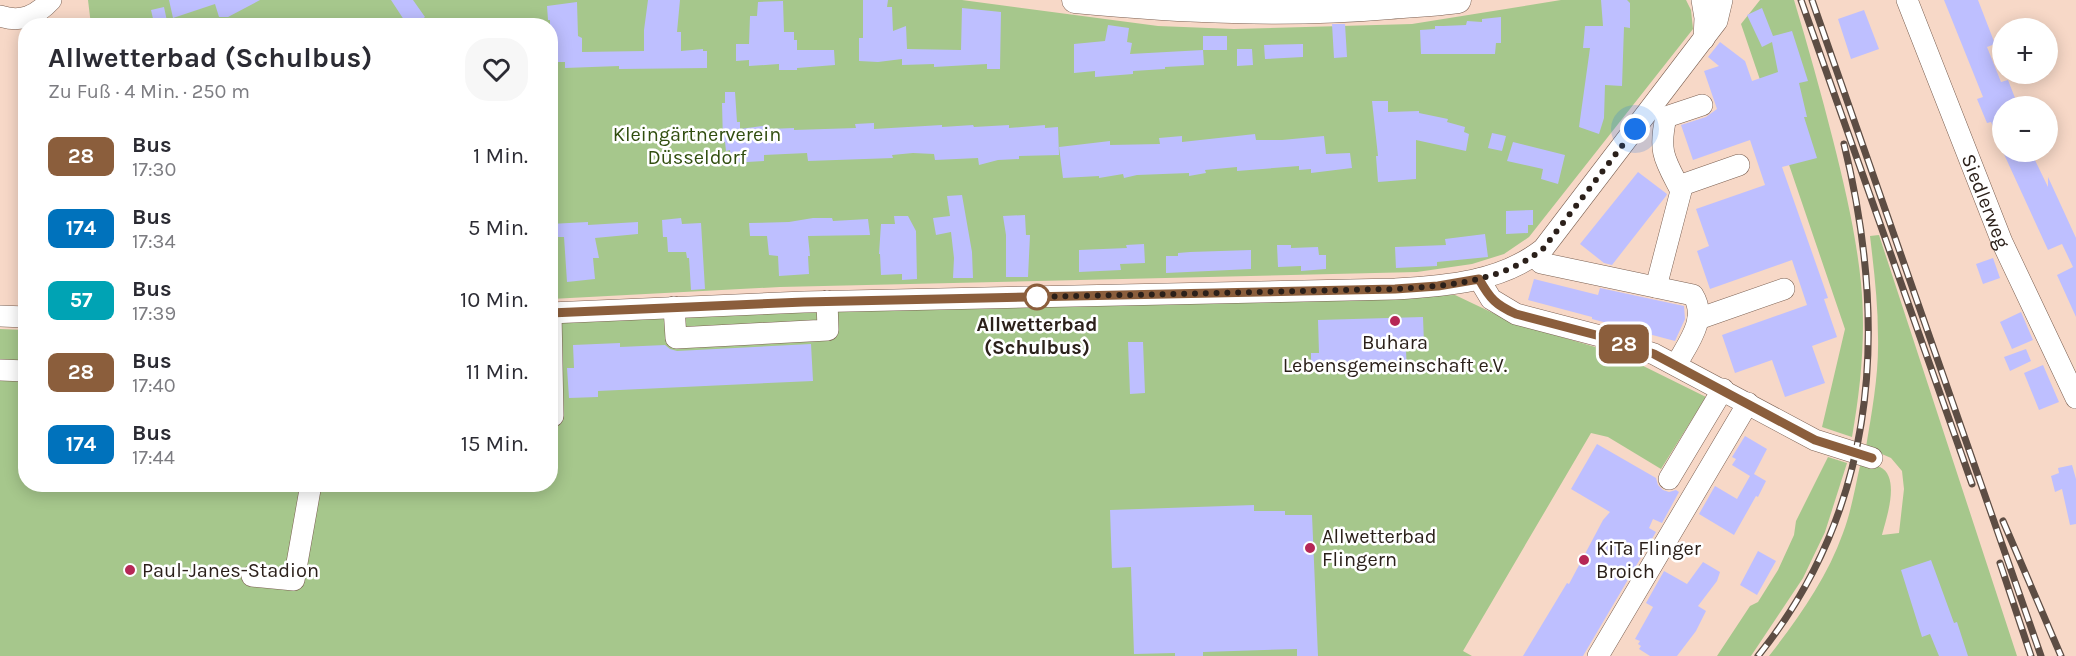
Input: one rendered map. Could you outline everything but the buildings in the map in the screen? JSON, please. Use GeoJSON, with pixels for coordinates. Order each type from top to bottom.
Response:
{"type":"FeatureCollection","features":[{"type":"Feature","properties":{"kind":"main road"},"geometry":{"type":"LineString","coordinates":[[1076,0],[1256,12],[1346,10],[1391,3],[1458,0]]}},
{"type":"Feature","properties":{"kind":"street"},"geometry":{"type":"LineString","coordinates":[[25,18],[41,10],[51,0]]}},
{"type":"Feature","properties":{"kind":"street"},"geometry":{"type":"LineString","coordinates":[[1702,0],[1705,18],[1704,39]]}},
{"type":"Feature","properties":{"kind":"street"},"geometry":{"type":"LineString","coordinates":[[558,313],[827,301],[1395,289],[1438,286],[1479,279],[1512,268],[1543,249],[1718,21],[1722,0]]}},
{"type":"Feature","properties":{"kind":"street","name":"Siedlerweg"},"geometry":{"type":"LineString","coordinates":[[1907,0],[2002,242],[2076,398]]}},
{"type":"Feature","properties":{"kind":"street"},"geometry":{"type":"LineString","coordinates":[[0,16],[18,20]]}},
{"type":"Feature","properties":{"kind":"street"},"geometry":{"type":"LineString","coordinates":[[1656,287],[1681,190],[1662,153],[1662,136],[1666,117],[1702,105]]}},
{"type":"Feature","properties":{"kind":"street"},"geometry":{"type":"LineString","coordinates":[[1679,186],[1738,165]]}},
{"type":"Feature","properties":{"kind":"street"},"geometry":{"type":"LineString","coordinates":[[1534,256],[1541,263],[1693,295],[1700,306],[1698,323],[1676,365]]}},
{"type":"Feature","properties":{"kind":"street"},"geometry":{"type":"LineString","coordinates":[[1479,279],[1491,300],[1516,314],[1600,336],[1654,354],[1815,440],[1872,458]]}},
{"type":"Feature","properties":{"kind":"street"},"geometry":{"type":"LineString","coordinates":[[1698,319],[1784,290]]}},
{"type":"Feature","properties":{"kind":"street"},"geometry":{"type":"LineString","coordinates":[[674,307],[676,338],[828,330],[827,301]]}},
{"type":"Feature","properties":{"kind":"street"},"geometry":{"type":"LineString","coordinates":[[0,316],[18,317]]}},
{"type":"Feature","properties":{"kind":"street"},"geometry":{"type":"LineString","coordinates":[[0,370],[18,371]]}},
{"type":"Feature","properties":{"kind":"street"},"geometry":{"type":"LineString","coordinates":[[1669,479],[1723,389]]}},
{"type":"Feature","properties":{"kind":"street"},"geometry":{"type":"LineString","coordinates":[[1598,656],[1748,403]]}},
{"type":"Feature","properties":{"kind":"street"},"geometry":{"type":"LineString","coordinates":[[252,576],[294,580],[310,492]]}},
{"type":"Feature","properties":{"kind":"green space","name":"Kleingärtnerverein Düsseldorf"},"geometry":{"type":"Polygon","coordinates":[[[88,0],[962,0],[1158,26],[1234,29],[1412,24],[1561,0],[1686,0],[1691,10],[1693,29],[1529,237],[1504,254],[1472,264],[1417,272],[780,287],[558,299],[558,18],[90,18],[88,0]]]}},
{"type":"Feature","properties":{"kind":"green space"},"geometry":{"type":"Polygon","coordinates":[[[1760,0],[1794,0],[1850,211],[1859,265],[1863,321],[1860,379],[1852,437],[1822,427],[1845,329],[1741,24],[1760,0]]]}},
{"type":"Feature","properties":{"kind":"green space"},"geometry":{"type":"Polygon","coordinates":[[[1879,235],[2017,656],[1769,656],[1801,613],[1829,566],[1846,525],[1860,466],[1878,466],[1886,472],[1891,489],[1889,509],[1882,535],[1899,533],[1904,489],[1902,471],[1891,458],[1866,447],[1875,392],[1878,351],[1877,299],[1870,236],[1879,235]]]}},
{"type":"Feature","properties":{"kind":"green space"},"geometry":{"type":"Polygon","coordinates":[[[1455,295],[1514,323],[1619,354],[1706,397],[1661,469],[1608,437],[1591,433],[1463,651],[1472,656],[0,656],[0,329],[18,330],[18,492],[558,492],[558,323],[807,310],[1108,305],[1455,295]]]}},
{"type":"Feature","properties":{"kind":"green space"},"geometry":{"type":"Polygon","coordinates":[[[1828,457],[1847,463],[1825,532],[1803,578],[1751,656],[1717,656],[1750,606],[1758,602],[1778,570],[1794,535],[1796,521],[1828,457]]]}},
{"type":"Feature","properties":{"kind":"railway"},"geometry":{"type":"LineString","coordinates":[[1801,0],[1972,484]]}},
{"type":"Feature","properties":{"kind":"railway"},"geometry":{"type":"LineString","coordinates":[[1812,0],[2041,656]]}},
{"type":"Feature","properties":{"kind":"railway"},"geometry":{"type":"LineString","coordinates":[[1758,656],[1798,598],[1829,538],[1850,476],[1863,411],[1868,346],[1866,279],[1858,212],[1844,144]]}},
{"type":"Feature","properties":{"kind":"railway"},"geometry":{"type":"LineString","coordinates":[[2003,521],[2061,656]]}},
{"type":"Feature","properties":{"kind":"railway"},"geometry":{"type":"LineString","coordinates":[[2000,563],[2031,656]]}},
{"type":"Feature","properties":{"kind":"bus line","name":"28"},"geometry":{"type":"LineString","coordinates":[[558,313],[804,302],[1395,289],[1438,286],[1479,279],[1491,300],[1516,314],[1600,336],[1654,354],[1815,440],[1872,458]]}},
{"type":"Feature","properties":{"kind":"place","name":"Allwetterbad (Schulbus)"},"geometry":{"type":"Point","coordinates":[1037,297]}},
{"type":"Feature","properties":{"kind":"place","name":"Buhara Lebensgemeinschaft e.V."},"geometry":{"type":"Point","coordinates":[1395,321]}},
{"type":"Feature","properties":{"kind":"place","name":"Allwetterbad Flingern"},"geometry":{"type":"Point","coordinates":[1310,548]}},
{"type":"Feature","properties":{"kind":"place","name":"KiTa Flinger Broich"},"geometry":{"type":"Point","coordinates":[1584,560]}},
{"type":"Feature","properties":{"kind":"place","name":"Paul-Janes-Stadion"},"geometry":{"type":"Point","coordinates":[130,570]}},
{"type":"Feature","properties":{"kind":"route"},"geometry":{"type":"LineString","coordinates":[[1037,297],[1035,297],[1395,289],[1438,286],[1494,275],[1532,258],[1543,249],[1635,129]]}}]}
